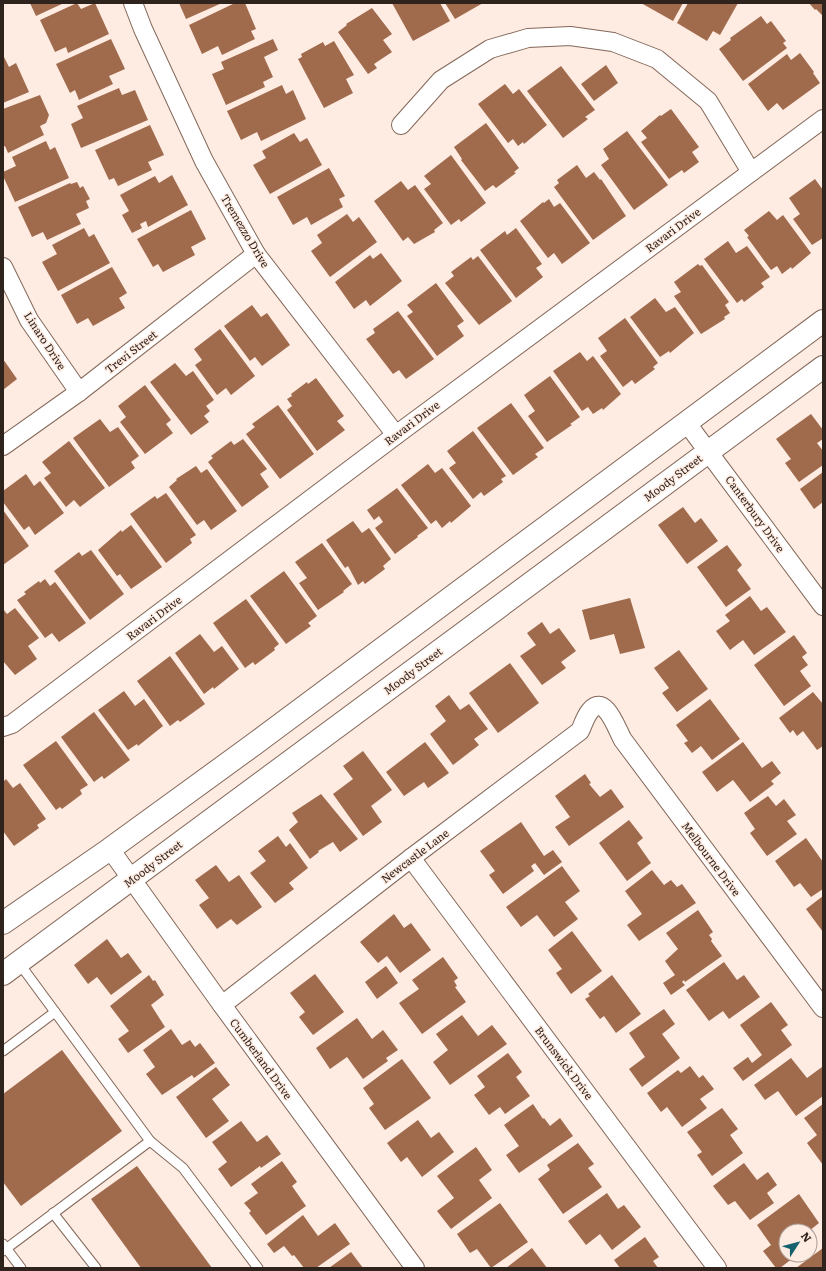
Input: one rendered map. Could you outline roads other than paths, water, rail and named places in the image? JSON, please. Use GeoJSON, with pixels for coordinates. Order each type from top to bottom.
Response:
{"type":"FeatureCollection","features":[{"type":"Feature","properties":{"kind":"main road"},"geometry":{"type":"LineString","coordinates":[[3,923],[110,849],[823,321]]}},
{"type":"Feature","properties":{"kind":"main road","name":"Moody Street"},"geometry":{"type":"LineString","coordinates":[[11,969],[823,367]]}},
{"type":"Feature","properties":{"kind":"street","name":"Tremezzo Drive"},"geometry":{"type":"LineString","coordinates":[[133,3],[143,29],[204,161],[256,254],[396,435]]}},
{"type":"Feature","properties":{"kind":"street"},"geometry":{"type":"LineString","coordinates":[[401,125],[442,80],[490,48],[528,38],[570,36],[613,42],[656,59],[708,101],[751,172]]}},
{"type":"Feature","properties":{"kind":"street","name":"Ravari Drive"},"geometry":{"type":"LineString","coordinates":[[3,727],[12,724],[396,435],[823,119]]}},
{"type":"Feature","properties":{"kind":"street","name":"Trevi Street"},"geometry":{"type":"LineString","coordinates":[[3,446],[79,392],[256,254]]}},
{"type":"Feature","properties":{"kind":"street","name":"Linaro Drive"},"geometry":{"type":"LineString","coordinates":[[3,267],[29,320],[79,392]]}},
{"type":"Feature","properties":{"kind":"street","name":"Canterbury Drive"},"geometry":{"type":"LineString","coordinates":[[686,422],[823,606]]}},
{"type":"Feature","properties":{"kind":"street","name":"Newcastle Lane"},"geometry":{"type":"LineString","coordinates":[[222,1005],[411,858],[580,731],[590,710],[597,706],[604,707]]}},
{"type":"Feature","properties":{"kind":"street","name":"Melbourne Drive"},"geometry":{"type":"LineString","coordinates":[[604,707],[608,711],[623,740],[823,1008]]}},
{"type":"Feature","properties":{"kind":"street","name":"Cumberland Drive"},"geometry":{"type":"LineString","coordinates":[[110,849],[222,1005],[415,1268]]}},
{"type":"Feature","properties":{"kind":"street","name":"Brunswick Drive"},"geometry":{"type":"LineString","coordinates":[[411,858],[716,1268]]}},
{"type":"Feature","properties":{"kind":"lane"},"geometry":{"type":"LineString","coordinates":[[11,969],[55,1012],[150,1141],[183,1168],[258,1268]]}},
{"type":"Feature","properties":{"kind":"lane"},"geometry":{"type":"LineString","coordinates":[[3,1051],[55,1012]]}},
{"type":"Feature","properties":{"kind":"lane"},"geometry":{"type":"LineString","coordinates":[[21,1268],[4,1248],[150,1141]]}},
{"type":"Feature","properties":{"kind":"lane"},"geometry":{"type":"LineString","coordinates":[[53,1213],[96,1268]]}}]}
